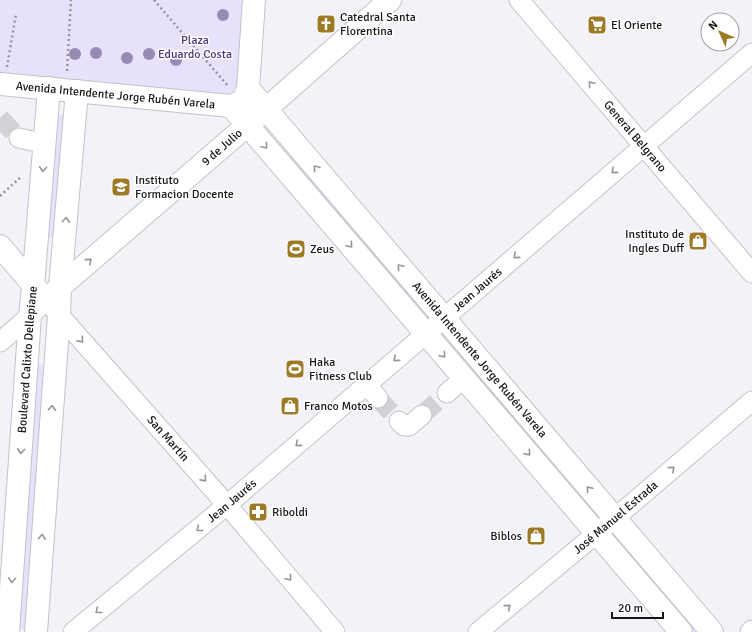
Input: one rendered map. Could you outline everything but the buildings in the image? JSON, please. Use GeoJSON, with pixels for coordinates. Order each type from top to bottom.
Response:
{"type":"FeatureCollection","features":[{"type":"Feature","properties":{"kind":"main road"},"geometry":{"type":"LineString","coordinates":[[237,95],[254,0]]}},
{"type":"Feature","properties":{"kind":"main road","name":"9 de Julio"},"geometry":{"type":"LineString","coordinates":[[49,297],[390,0]]}},
{"type":"Feature","properties":{"kind":"main road","name":"Avenida Intendente Jorge Rubén Varela"},"geometry":{"type":"LineString","coordinates":[[3,75],[49,88],[72,82],[237,95],[266,109],[712,632]]}},
{"type":"Feature","properties":{"kind":"main road","name":"Boulevard Calixto Dellepiane"},"geometry":{"type":"LineString","coordinates":[[8,632],[30,316],[49,297],[72,82]]}},
{"type":"Feature","properties":{"kind":"main road","name":"Boulevard Calixto Dellepiane"},"geometry":{"type":"LineString","coordinates":[[36,632],[49,297],[45,144],[49,88]]}},
{"type":"Feature","properties":{"kind":"main road","name":"Avenida Intendente Jorge Rubén Varela"},"geometry":{"type":"LineString","coordinates":[[237,95],[247,125],[681,632]]}},
{"type":"Feature","properties":{"kind":"main road","name":"San Martín"},"geometry":{"type":"LineString","coordinates":[[0,246],[49,297]]}},
{"type":"Feature","properties":{"kind":"street","name":"General Belgrano"},"geometry":{"type":"LineString","coordinates":[[519,0],[752,272]]}},
{"type":"Feature","properties":{"kind":"street","name":"Jean Jaurés"},"geometry":{"type":"LineString","coordinates":[[73,632],[227,505],[372,391],[425,334],[752,52]]}},
{"type":"Feature","properties":{"kind":"street"},"geometry":{"type":"LineString","coordinates":[[18,138],[45,144]]}},
{"type":"Feature","properties":{"kind":"street","name":"San Martín"},"geometry":{"type":"LineString","coordinates":[[49,297],[336,632]]}},
{"type":"Feature","properties":{"kind":"street"},"geometry":{"type":"LineString","coordinates":[[0,342],[30,316]]}},
{"type":"Feature","properties":{"kind":"street"},"geometry":{"type":"LineString","coordinates":[[448,393],[464,378]]}},
{"type":"Feature","properties":{"kind":"street","name":"José Manuel Estrada"},"geometry":{"type":"LineString","coordinates":[[478,632],[752,401]]}},
{"type":"Feature","properties":{"kind":"street"},"geometry":{"type":"LineString","coordinates":[[400,421],[404,426],[409,426],[422,415]]}},
{"type":"Feature","properties":{"kind":"path"},"geometry":{"type":"LineString","coordinates":[[71,0],[72,82]]}},
{"type":"Feature","properties":{"kind":"path"},"geometry":{"type":"LineString","coordinates":[[154,0],[237,95]]}},
{"type":"Feature","properties":{"kind":"path"},"geometry":{"type":"LineString","coordinates":[[3,75],[16,14]]}},
{"type":"Feature","properties":{"kind":"path"},"geometry":{"type":"LineString","coordinates":[[0,196],[26,172]]}},
{"type":"Feature","properties":{"kind":"green space","name":"Plaza Eduardo Costa"},"geometry":{"type":"Polygon","coordinates":[[[0,0],[247,0],[241,75],[233,92],[220,97],[0,74],[0,0]]]}},
{"type":"Feature","properties":{"kind":"green space"},"geometry":{"type":"Polygon","coordinates":[[[55,114],[67,115],[58,238],[46,237],[55,114]]]}},
{"type":"Feature","properties":{"kind":"green space"},"geometry":{"type":"Polygon","coordinates":[[[285,145],[416,301],[415,304],[280,149],[285,145]]]}},
{"type":"Feature","properties":{"kind":"green space"},"geometry":{"type":"Polygon","coordinates":[[[460,350],[592,506],[590,509],[456,354],[457,351],[460,350]]]}},
{"type":"Feature","properties":{"kind":"green space"},"geometry":{"type":"Polygon","coordinates":[[[36,364],[48,365],[29,630],[16,629],[36,364]]]}},
{"type":"Feature","properties":{"kind":"green space"},"geometry":{"type":"Polygon","coordinates":[[[632,551],[702,632],[690,632],[627,556],[629,552],[632,551]]]}},
{"type":"Feature","properties":{"kind":"tunnel"},"geometry":{"type":"LineString","coordinates":[[0,118],[19,138]]}},
{"type":"Feature","properties":{"kind":"tunnel"},"geometry":{"type":"LineString","coordinates":[[422,415],[447,393]]}},
{"type":"Feature","properties":{"kind":"tunnel"},"geometry":{"type":"LineString","coordinates":[[378,398],[399,421]]}},
{"type":"Feature","properties":{"kind":"place","name":"Catedral Santa Florentina"},"geometry":{"type":"Point","coordinates":[326,24]}},
{"type":"Feature","properties":{"kind":"place","name":"El Oriente"},"geometry":{"type":"Point","coordinates":[597,25]}},
{"type":"Feature","properties":{"kind":"place","name":"Instituto Formacion Docente"},"geometry":{"type":"Point","coordinates":[121,187]}},
{"type":"Feature","properties":{"kind":"place","name":"Instituto de Ingles Duff"},"geometry":{"type":"Point","coordinates":[698,241]}},
{"type":"Feature","properties":{"kind":"place","name":"Zeus"},"geometry":{"type":"Point","coordinates":[296,249]}},
{"type":"Feature","properties":{"kind":"place","name":"Haka Fitness Club"},"geometry":{"type":"Point","coordinates":[295,369]}},
{"type":"Feature","properties":{"kind":"place","name":"Franco Motos"},"geometry":{"type":"Point","coordinates":[290,406]}},
{"type":"Feature","properties":{"kind":"place","name":"Riboldi"},"geometry":{"type":"Point","coordinates":[258,512]}},
{"type":"Feature","properties":{"kind":"place","name":"Biblos"},"geometry":{"type":"Point","coordinates":[536,536]}}]}
